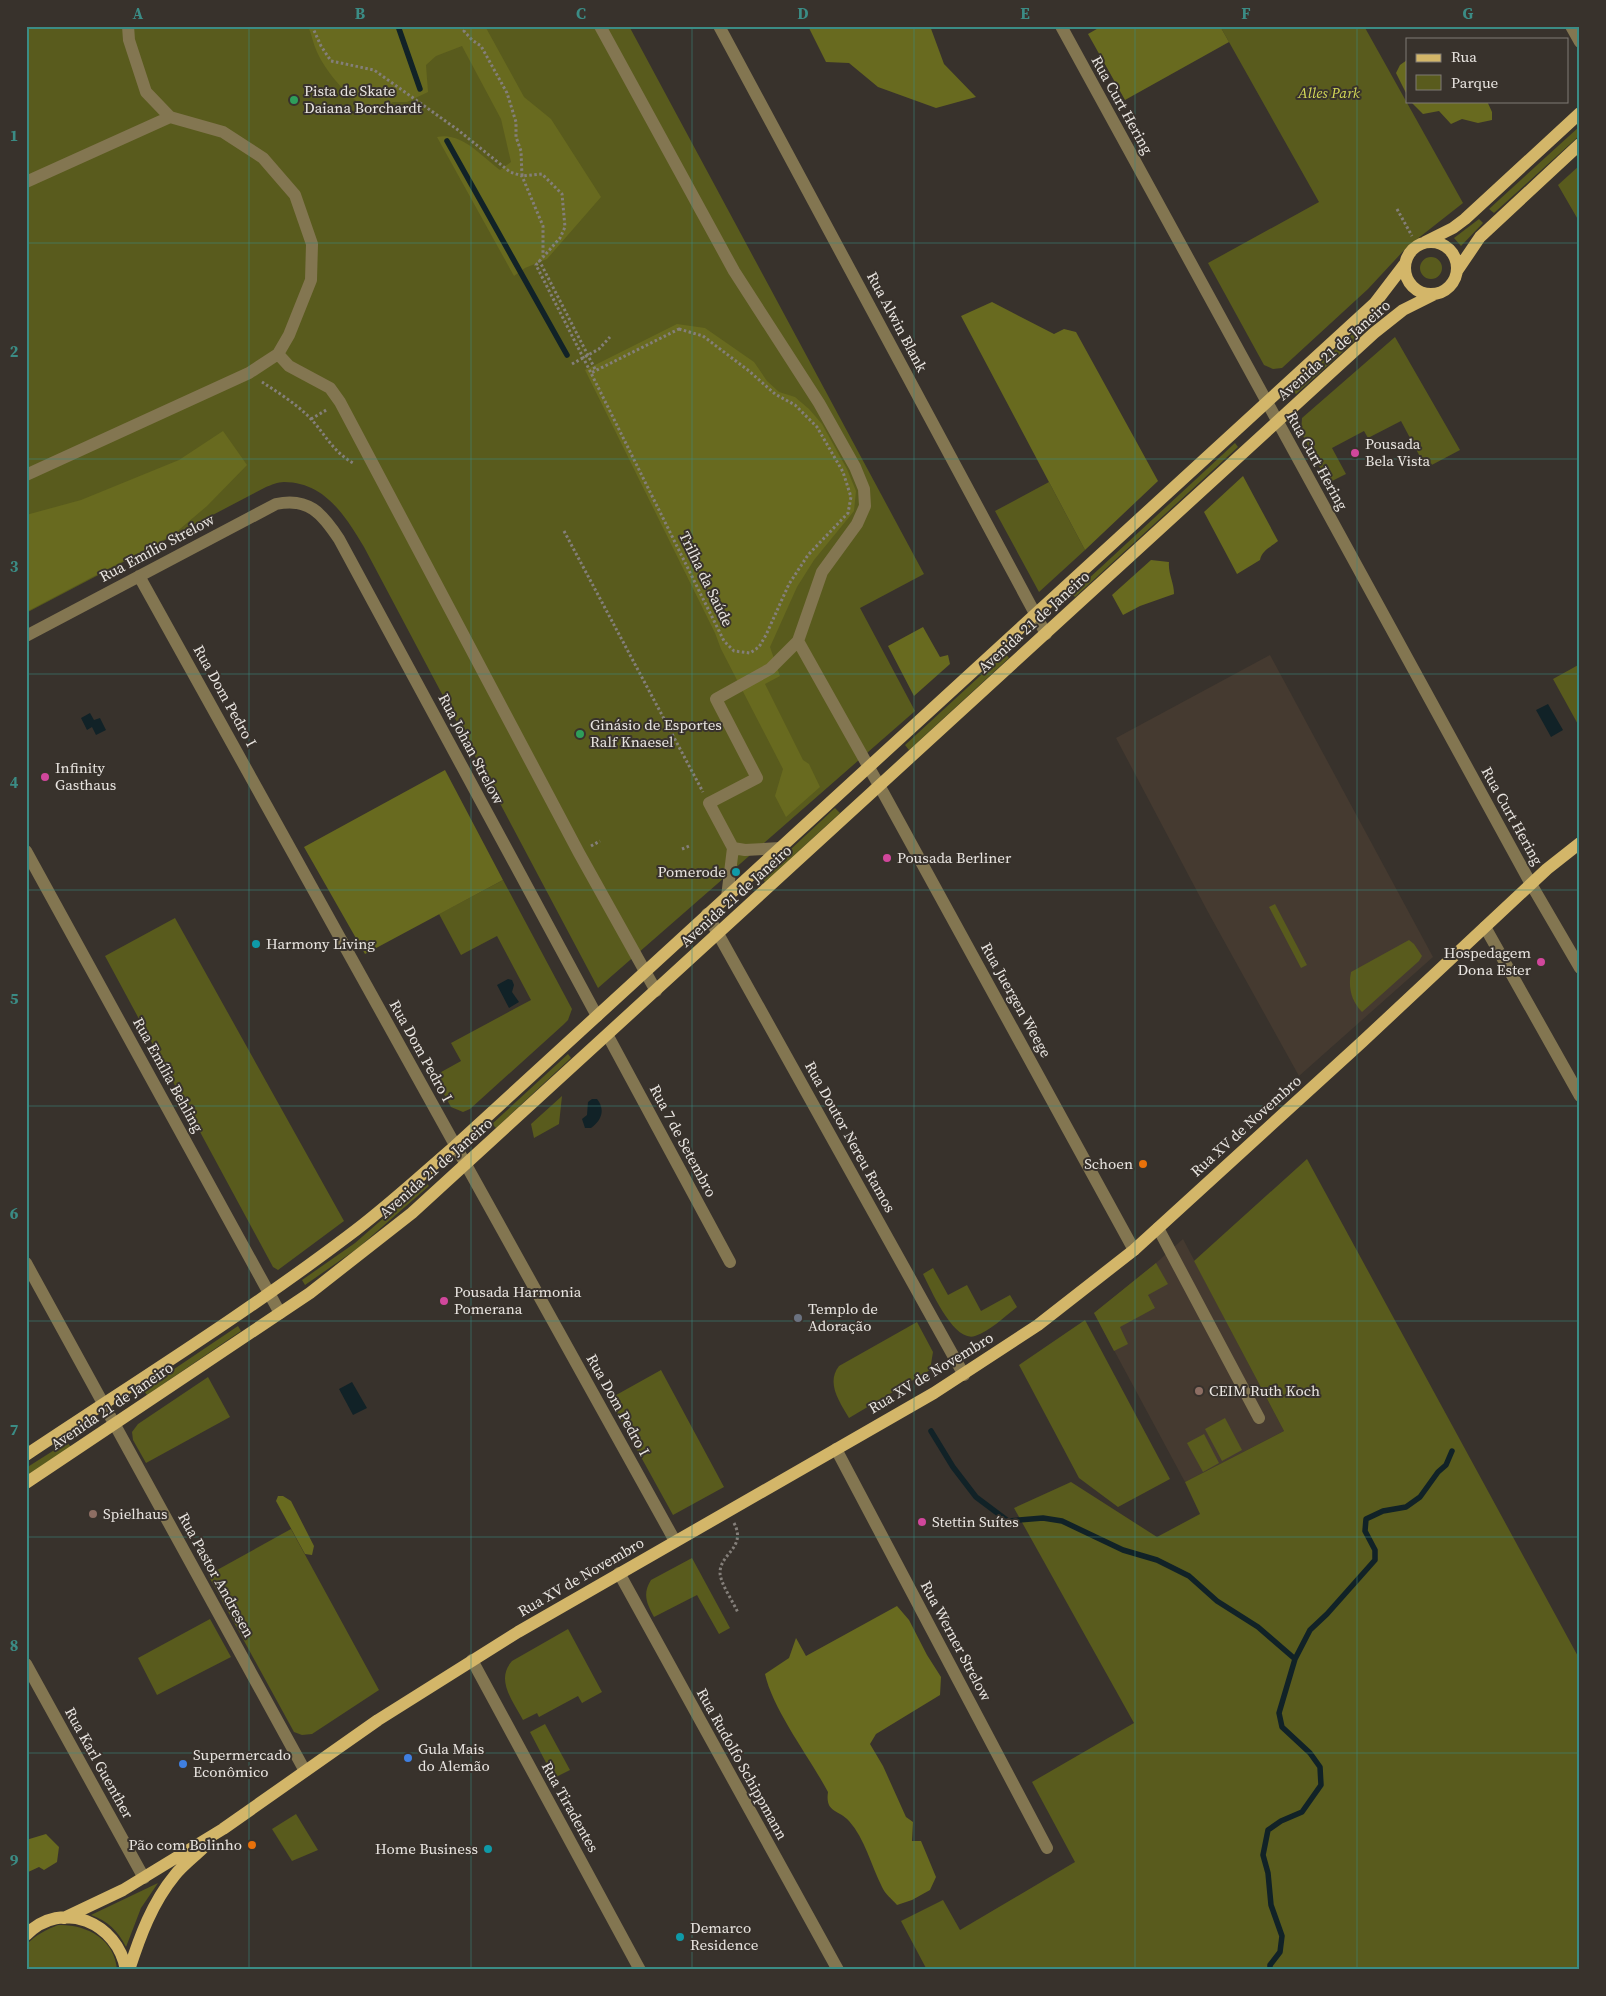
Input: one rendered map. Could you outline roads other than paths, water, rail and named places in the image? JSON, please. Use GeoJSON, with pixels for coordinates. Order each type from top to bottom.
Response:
{"type":"FeatureCollection","features":[{"type":"Feature","properties":{"kind":"main road"},"geometry":{"type":"LineString","coordinates":[[1580,113],[1454,228],[1411,250],[1404,265],[1408,281],[1413,287],[1428,294],[1435,294],[1450,286],[1457,271],[1480,237],[1580,144]]}},
{"type":"Feature","properties":{"kind":"main road"},"geometry":{"type":"LineString","coordinates":[[1422,244],[1441,244],[1448,249],[1456,263],[1457,271]]}},
{"type":"Feature","properties":{"kind":"main road","name":"Avenida 21 de Janeiro"},"geometry":{"type":"LineString","coordinates":[[26,1455],[269,1293],[361,1226],[455,1146],[1375,303],[1404,265]]}},
{"type":"Feature","properties":{"kind":"main road","name":"Avenida 21 de Janeiro"},"geometry":{"type":"LineString","coordinates":[[26,1483],[280,1313],[362,1254],[412,1213],[1390,320],[1403,310],[1435,294]]}},
{"type":"Feature","properties":{"kind":"main road","name":"Rua XV de Novembro"},"geometry":{"type":"LineString","coordinates":[[64,1918],[123,1890],[223,1829],[378,1720],[472,1660],[964,1375],[1038,1325],[1134,1250],[1531,884],[1580,843]]}},
{"type":"Feature","properties":{"kind":"main road"},"geometry":{"type":"LineString","coordinates":[[597,1016],[608,1036]]}},
{"type":"Feature","properties":{"kind":"main road","name":"Rua XV de Novembro"},"geometry":{"type":"LineString","coordinates":[[127,1970],[148,1918],[166,1886],[176,1873],[223,1829]]}},
{"type":"Feature","properties":{"kind":"main road"},"geometry":{"type":"LineString","coordinates":[[26,1935],[39,1925],[50,1920],[79,1918],[94,1924],[108,1933],[118,1945],[127,1970]]}},
{"type":"Feature","properties":{"kind":"street"},"geometry":{"type":"LineString","coordinates":[[26,475],[249,373],[278,354],[292,328],[311,280],[312,244],[295,195],[263,158],[223,132],[170,116],[146,92],[129,40],[128,26]]}},
{"type":"Feature","properties":{"kind":"street"},"geometry":{"type":"LineString","coordinates":[[600,26],[734,271],[819,403],[855,467],[864,489],[865,506],[857,524],[822,572],[798,641],[770,670],[716,699],[757,778],[714,801],[733,848],[727,896]]}},
{"type":"Feature","properties":{"kind":"street","name":"Rua Alwin Blank"},"geometry":{"type":"LineString","coordinates":[[719,26],[1046,634]]}},
{"type":"Feature","properties":{"kind":"street","name":"Rua Curt Hering"},"geometry":{"type":"LineString","coordinates":[[1060,26],[1531,884],[1580,968]]}},
{"type":"Feature","properties":{"kind":"street"},"geometry":{"type":"LineString","coordinates":[[1571,26],[1580,42]]}},
{"type":"Feature","properties":{"kind":"street"},"geometry":{"type":"LineString","coordinates":[[26,182],[170,116]]}},
{"type":"Feature","properties":{"kind":"street"},"geometry":{"type":"LineString","coordinates":[[278,354],[289,366],[330,388],[340,402],[644,973],[656,991]]}},
{"type":"Feature","properties":{"kind":"street","name":"Rua Emílio Strelow"},"geometry":{"type":"LineString","coordinates":[[26,636],[276,504],[293,502],[307,505]]}},
{"type":"Feature","properties":{"kind":"street","name":"Rua Johan Strelow"},"geometry":{"type":"LineString","coordinates":[[307,505],[318,511],[339,539],[597,1016]]}},
{"type":"Feature","properties":{"kind":"street","name":"Rua Dom Pedro I"},"geometry":{"type":"LineString","coordinates":[[139,576],[675,1541]]}},
{"type":"Feature","properties":{"kind":"street","name":"Rua Juergen Weege"},"geometry":{"type":"LineString","coordinates":[[798,641],[869,766],[1134,1250]]}},
{"type":"Feature","properties":{"kind":"street"},"geometry":{"type":"LineString","coordinates":[[733,848],[746,850],[780,848]]}},
{"type":"Feature","properties":{"kind":"street","name":"Rua Emília Behling"},"geometry":{"type":"LineString","coordinates":[[26,851],[280,1313]]}},
{"type":"Feature","properties":{"kind":"street","name":"Rua Doutor Nereu Ramos"},"geometry":{"type":"LineString","coordinates":[[707,914],[964,1375]]}},
{"type":"Feature","properties":{"kind":"street"},"geometry":{"type":"LineString","coordinates":[[1485,927],[1580,1096]]}},
{"type":"Feature","properties":{"kind":"street","name":"Rua 7 de Setembro"},"geometry":{"type":"LineString","coordinates":[[608,1036],[730,1262]]}},
{"type":"Feature","properties":{"kind":"street"},"geometry":{"type":"LineString","coordinates":[[1158,1228],[1259,1418]]}},
{"type":"Feature","properties":{"kind":"street","name":"Rua Pastor Andresen"},"geometry":{"type":"LineString","coordinates":[[26,1263],[304,1771]]}},
{"type":"Feature","properties":{"kind":"street","name":"Rua Werner Strelow"},"geometry":{"type":"LineString","coordinates":[[836,1449],[1047,1848]]}},
{"type":"Feature","properties":{"kind":"street","name":"Rua Rudolfo Schippmann"},"geometry":{"type":"LineString","coordinates":[[619,1574],[838,1970]]}},
{"type":"Feature","properties":{"kind":"street","name":"Rua Tiradentes"},"geometry":{"type":"LineString","coordinates":[[472,1660],[640,1970]]}},
{"type":"Feature","properties":{"kind":"street","name":"Rua Karl Guenther"},"geometry":{"type":"LineString","coordinates":[[26,1664],[144,1878]]}},
{"type":"Feature","properties":{"kind":"waterway"},"geometry":{"type":"LineString","coordinates":[[398,26],[420,89]]}},
{"type":"Feature","properties":{"kind":"waterway"},"geometry":{"type":"LineString","coordinates":[[447,141],[567,355]]}},
{"type":"Feature","properties":{"kind":"waterway"},"geometry":{"type":"LineString","coordinates":[[931,1431],[953,1467],[976,1497],[1008,1521],[1043,1518],[1062,1521],[1123,1550],[1157,1560],[1189,1576],[1217,1601],[1258,1627],[1295,1659],[1279,1713],[1282,1727],[1310,1753],[1320,1767],[1321,1785],[1302,1812],[1281,1821],[1268,1830],[1263,1855],[1268,1873],[1271,1905],[1282,1936],[1280,1952],[1270,1965],[1270,1970]]}},
{"type":"Feature","properties":{"kind":"waterway"},"geometry":{"type":"LineString","coordinates":[[1295,1659],[1310,1630],[1327,1614],[1375,1560],[1375,1550],[1365,1531],[1366,1519],[1383,1511],[1406,1507],[1420,1497],[1438,1472],[1446,1465],[1452,1451]]}},
{"type":"Feature","properties":{"kind":"place","name":"Pista de Skate Daiana Borchardt"},"geometry":{"type":"Point","coordinates":[294,100]}},
{"type":"Feature","properties":{"kind":"place","name":"Pousada Bela Vista"},"geometry":{"type":"Point","coordinates":[1355,453]}},
{"type":"Feature","properties":{"kind":"place","name":"Ginásio de Esportes Ralf Knaesel"},"geometry":{"type":"Point","coordinates":[580,734]}},
{"type":"Feature","properties":{"kind":"place","name":"Infinity Gasthaus"},"geometry":{"type":"Point","coordinates":[45,777]}},
{"type":"Feature","properties":{"kind":"place","name":"Pousada Berliner"},"geometry":{"type":"Point","coordinates":[887,858]}},
{"type":"Feature","properties":{"kind":"place","name":"Pomerode"},"geometry":{"type":"Point","coordinates":[736,872]}},
{"type":"Feature","properties":{"kind":"place","name":"Harmony Living"},"geometry":{"type":"Point","coordinates":[256,944]}},
{"type":"Feature","properties":{"kind":"place","name":"Hospedagem Dona Ester"},"geometry":{"type":"Point","coordinates":[1541,962]}},
{"type":"Feature","properties":{"kind":"place","name":"Schoen"},"geometry":{"type":"Point","coordinates":[1143,1164]}},
{"type":"Feature","properties":{"kind":"place","name":"Pousada Harmonia Pomerana"},"geometry":{"type":"Point","coordinates":[444,1301]}},
{"type":"Feature","properties":{"kind":"place","name":"Templo de Adoração"},"geometry":{"type":"Point","coordinates":[798,1318]}},
{"type":"Feature","properties":{"kind":"place","name":"CEIM Ruth Koch"},"geometry":{"type":"Point","coordinates":[1199,1391]}},
{"type":"Feature","properties":{"kind":"place","name":"Spielhaus"},"geometry":{"type":"Point","coordinates":[93,1514]}},
{"type":"Feature","properties":{"kind":"place","name":"Stettin Suítes"},"geometry":{"type":"Point","coordinates":[922,1522]}},
{"type":"Feature","properties":{"kind":"place","name":"Gula Mais do Alemão"},"geometry":{"type":"Point","coordinates":[408,1758]}},
{"type":"Feature","properties":{"kind":"place","name":"Supermercado Econômico"},"geometry":{"type":"Point","coordinates":[183,1764]}},
{"type":"Feature","properties":{"kind":"place","name":"Pão com Bolinho"},"geometry":{"type":"Point","coordinates":[252,1845]}},
{"type":"Feature","properties":{"kind":"place","name":"Home Business"},"geometry":{"type":"Point","coordinates":[488,1849]}},
{"type":"Feature","properties":{"kind":"place","name":"Demarco Residence"},"geometry":{"type":"Point","coordinates":[680,1937]}},
{"type":"Feature","properties":{"kind":"park label","name":"Alles Park"},"geometry":{"type":"Point","coordinates":[1329,93]}}]}
